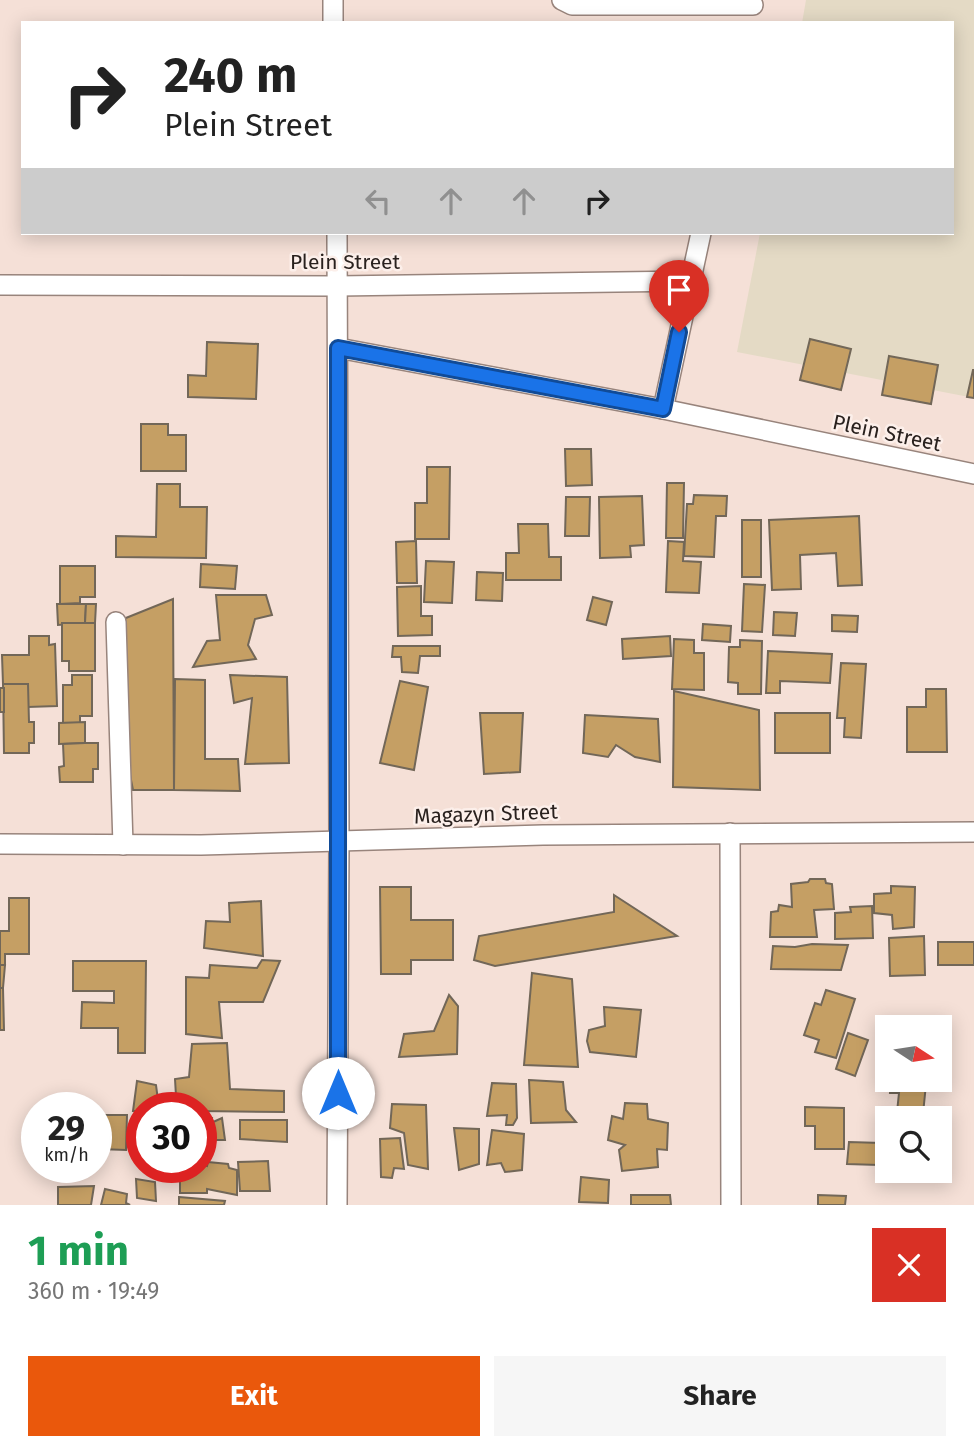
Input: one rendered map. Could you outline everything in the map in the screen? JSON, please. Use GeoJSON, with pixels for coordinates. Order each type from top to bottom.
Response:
{"type":"FeatureCollection","features":[{"type":"Feature","properties":{"kind":"street"},"geometry":{"type":"LineString","coordinates":[[333,0],[333,21]]}},
{"type":"Feature","properties":{"kind":"street"},"geometry":{"type":"LineString","coordinates":[[562,0],[572,5],[752,9]]}},
{"type":"Feature","properties":{"kind":"street"},"geometry":{"type":"LineString","coordinates":[[337,235],[337,1205]]}},
{"type":"Feature","properties":{"kind":"street"},"geometry":{"type":"LineString","coordinates":[[663,409],[701,235]]}},
{"type":"Feature","properties":{"kind":"street","name":"Plein Street"},"geometry":{"type":"LineString","coordinates":[[0,285],[338,286],[690,281]]}},
{"type":"Feature","properties":{"kind":"street","name":"Plein Street"},"geometry":{"type":"LineString","coordinates":[[338,348],[663,409],[974,474]]}},
{"type":"Feature","properties":{"kind":"street"},"geometry":{"type":"LineString","coordinates":[[116,622],[122,845]]}},
{"type":"Feature","properties":{"kind":"street","name":"Magazyn Street"},"geometry":{"type":"LineString","coordinates":[[0,844],[122,845],[339,842],[542,835],[974,832]]}},
{"type":"Feature","properties":{"kind":"street"},"geometry":{"type":"LineString","coordinates":[[730,833],[731,1205]]}},
{"type":"Feature","properties":{"kind":"shaded area"},"geometry":{"type":"Polygon","coordinates":[[[806,0],[974,0],[974,398],[737,352],[760,235],[954,235],[954,21],[802,21],[806,0]]]}},
{"type":"Feature","properties":{"kind":"building"},"geometry":{"type":"Polygon","coordinates":[[[810,339],[851,349],[841,390],[800,380],[810,339]]]}},
{"type":"Feature","properties":{"kind":"building"},"geometry":{"type":"Polygon","coordinates":[[[207,342],[258,344],[256,399],[188,397],[188,375],[206,376],[207,342]]]}},
{"type":"Feature","properties":{"kind":"building"},"geometry":{"type":"Polygon","coordinates":[[[889,356],[938,365],[931,404],[882,395],[889,356]]]}},
{"type":"Feature","properties":{"kind":"building"},"geometry":{"type":"Polygon","coordinates":[[[974,370],[974,398],[967,397],[974,370]]]}},
{"type":"Feature","properties":{"kind":"building"},"geometry":{"type":"Polygon","coordinates":[[[141,424],[168,424],[168,435],[186,435],[186,471],[141,471],[141,424]]]}},
{"type":"Feature","properties":{"kind":"building"},"geometry":{"type":"Polygon","coordinates":[[[565,449],[591,449],[592,485],[566,486],[565,449]]]}},
{"type":"Feature","properties":{"kind":"building"},"geometry":{"type":"Polygon","coordinates":[[[427,467],[450,467],[449,539],[415,539],[415,503],[427,503],[427,467]]]}},
{"type":"Feature","properties":{"kind":"building"},"geometry":{"type":"Polygon","coordinates":[[[667,483],[684,483],[683,538],[666,538],[667,483]]]}},
{"type":"Feature","properties":{"kind":"building"},"geometry":{"type":"Polygon","coordinates":[[[157,484],[180,484],[180,507],[207,507],[206,558],[116,557],[116,536],[156,537],[157,484]]]}},
{"type":"Feature","properties":{"kind":"building"},"geometry":{"type":"Polygon","coordinates":[[[694,495],[727,496],[726,516],[716,516],[714,557],[684,556],[687,504],[693,504],[694,495]]]}},
{"type":"Feature","properties":{"kind":"building"},"geometry":{"type":"Polygon","coordinates":[[[642,496],[644,545],[630,546],[631,557],[600,558],[599,497],[642,496]]]}},
{"type":"Feature","properties":{"kind":"building"},"geometry":{"type":"Polygon","coordinates":[[[566,497],[590,497],[589,536],[565,536],[566,497]]]}},
{"type":"Feature","properties":{"kind":"building"},"geometry":{"type":"Polygon","coordinates":[[[859,516],[862,585],[838,586],[836,553],[800,555],[801,589],[772,590],[769,520],[859,516]]]}},
{"type":"Feature","properties":{"kind":"building"},"geometry":{"type":"Polygon","coordinates":[[[742,520],[761,520],[761,577],[742,577],[742,520]]]}},
{"type":"Feature","properties":{"kind":"building"},"geometry":{"type":"Polygon","coordinates":[[[518,524],[548,524],[549,557],[561,557],[561,580],[506,580],[506,553],[519,553],[518,524]]]}},
{"type":"Feature","properties":{"kind":"building"},"geometry":{"type":"Polygon","coordinates":[[[416,541],[417,583],[397,583],[396,542],[416,541]]]}},
{"type":"Feature","properties":{"kind":"building"},"geometry":{"type":"Polygon","coordinates":[[[668,541],[684,542],[683,561],[701,562],[699,593],[666,592],[668,541]]]}},
{"type":"Feature","properties":{"kind":"building"},"geometry":{"type":"Polygon","coordinates":[[[426,561],[454,562],[452,603],[424,602],[426,561]]]}},
{"type":"Feature","properties":{"kind":"building"},"geometry":{"type":"Polygon","coordinates":[[[201,564],[237,566],[235,589],[200,587],[201,564]]]}},
{"type":"Feature","properties":{"kind":"building"},"geometry":{"type":"Polygon","coordinates":[[[60,566],[95,566],[95,597],[80,597],[80,603],[60,604],[60,566]]]}},
{"type":"Feature","properties":{"kind":"building"},"geometry":{"type":"Polygon","coordinates":[[[477,572],[503,573],[502,601],[476,600],[477,572]]]}},
{"type":"Feature","properties":{"kind":"building"},"geometry":{"type":"Polygon","coordinates":[[[744,584],[765,585],[762,632],[742,631],[744,584]]]}},
{"type":"Feature","properties":{"kind":"building"},"geometry":{"type":"Polygon","coordinates":[[[421,586],[421,616],[432,616],[432,635],[398,636],[397,587],[421,586]]]}},
{"type":"Feature","properties":{"kind":"building"},"geometry":{"type":"Polygon","coordinates":[[[216,595],[266,595],[272,615],[255,619],[248,645],[256,659],[193,667],[207,641],[220,640],[216,595]]]}},
{"type":"Feature","properties":{"kind":"building"},"geometry":{"type":"Polygon","coordinates":[[[593,597],[612,602],[606,625],[587,620],[593,597]]]}},
{"type":"Feature","properties":{"kind":"building"},"geometry":{"type":"Polygon","coordinates":[[[173,599],[174,790],[133,790],[116,622],[173,599]]]}},
{"type":"Feature","properties":{"kind":"building"},"geometry":{"type":"Polygon","coordinates":[[[57,604],[86,604],[85,623],[58,625],[57,604]]]}},
{"type":"Feature","properties":{"kind":"building"},"geometry":{"type":"Polygon","coordinates":[[[86,604],[96,604],[95,623],[85,623],[86,604]]]}},
{"type":"Feature","properties":{"kind":"building"},"geometry":{"type":"Polygon","coordinates":[[[774,612],[797,613],[795,636],[773,635],[774,612]]]}},
{"type":"Feature","properties":{"kind":"building"},"geometry":{"type":"Polygon","coordinates":[[[832,615],[858,616],[857,632],[832,631],[832,615]]]}},
{"type":"Feature","properties":{"kind":"building"},"geometry":{"type":"Polygon","coordinates":[[[62,623],[95,623],[95,671],[69,671],[69,661],[62,661],[62,623]]]}},
{"type":"Feature","properties":{"kind":"building"},"geometry":{"type":"Polygon","coordinates":[[[703,624],[731,626],[730,642],[702,640],[703,624]]]}},
{"type":"Feature","properties":{"kind":"building"},"geometry":{"type":"Polygon","coordinates":[[[29,636],[49,636],[49,645],[55,644],[57,706],[28,707],[28,684],[3,684],[2,655],[29,655],[29,636]]]}},
{"type":"Feature","properties":{"kind":"building"},"geometry":{"type":"Polygon","coordinates":[[[670,636],[671,656],[623,659],[622,639],[670,636]]]}},
{"type":"Feature","properties":{"kind":"building"},"geometry":{"type":"Polygon","coordinates":[[[674,639],[694,640],[694,653],[704,653],[704,690],[672,689],[674,639]]]}},
{"type":"Feature","properties":{"kind":"building"},"geometry":{"type":"Polygon","coordinates":[[[740,640],[762,641],[761,694],[738,694],[738,683],[728,682],[729,647],[740,647],[740,640]]]}},
{"type":"Feature","properties":{"kind":"building"},"geometry":{"type":"Polygon","coordinates":[[[393,646],[440,646],[440,656],[420,656],[418,673],[402,672],[401,657],[392,657],[393,646]]]}},
{"type":"Feature","properties":{"kind":"building"},"geometry":{"type":"Polygon","coordinates":[[[768,651],[832,654],[830,683],[780,681],[780,693],[766,693],[768,651]]]}},
{"type":"Feature","properties":{"kind":"building"},"geometry":{"type":"Polygon","coordinates":[[[841,663],[866,664],[861,738],[844,737],[845,718],[837,718],[841,663]]]}},
{"type":"Feature","properties":{"kind":"building"},"geometry":{"type":"Polygon","coordinates":[[[72,675],[92,675],[92,716],[80,716],[80,723],[63,723],[63,685],[72,685],[72,675]]]}},
{"type":"Feature","properties":{"kind":"building"},"geometry":{"type":"Polygon","coordinates":[[[230,675],[287,677],[289,763],[245,764],[252,698],[234,703],[230,675]]]}},
{"type":"Feature","properties":{"kind":"building"},"geometry":{"type":"Polygon","coordinates":[[[175,679],[205,680],[205,759],[238,759],[240,791],[174,790],[175,679]]]}},
{"type":"Feature","properties":{"kind":"building"},"geometry":{"type":"Polygon","coordinates":[[[400,681],[428,687],[414,770],[380,763],[400,681]]]}},
{"type":"Feature","properties":{"kind":"building"},"geometry":{"type":"Polygon","coordinates":[[[3,684],[28,684],[29,722],[34,722],[34,743],[29,743],[29,753],[4,753],[3,684]]]}},
{"type":"Feature","properties":{"kind":"building"},"geometry":{"type":"Polygon","coordinates":[[[0,688],[4,688],[4,712],[0,712],[0,688]]]}},
{"type":"Feature","properties":{"kind":"building"},"geometry":{"type":"Polygon","coordinates":[[[926,689],[946,689],[947,752],[907,752],[907,707],[926,707],[926,689]]]}},
{"type":"Feature","properties":{"kind":"building"},"geometry":{"type":"Polygon","coordinates":[[[674,691],[759,710],[760,790],[673,787],[674,691]]]}},
{"type":"Feature","properties":{"kind":"building"},"geometry":{"type":"Polygon","coordinates":[[[480,713],[523,713],[520,772],[484,774],[480,713]]]}},
{"type":"Feature","properties":{"kind":"building"},"geometry":{"type":"Polygon","coordinates":[[[775,713],[830,713],[830,753],[775,753],[775,713]]]}},
{"type":"Feature","properties":{"kind":"building"},"geometry":{"type":"Polygon","coordinates":[[[585,715],[658,719],[660,762],[635,757],[616,745],[608,757],[583,753],[585,715]]]}},
{"type":"Feature","properties":{"kind":"building"},"geometry":{"type":"Polygon","coordinates":[[[85,722],[85,743],[59,744],[59,723],[85,722]]]}},
{"type":"Feature","properties":{"kind":"building"},"geometry":{"type":"Polygon","coordinates":[[[98,743],[98,769],[93,769],[93,782],[60,782],[59,767],[64,766],[63,744],[98,743]]]}},
{"type":"Feature","properties":{"kind":"building"},"geometry":{"type":"Polygon","coordinates":[[[810,879],[825,879],[826,883],[832,884],[834,909],[814,910],[817,937],[770,937],[771,912],[778,911],[779,905],[792,907],[791,884],[808,882],[810,879]]]}},
{"type":"Feature","properties":{"kind":"building"},"geometry":{"type":"Polygon","coordinates":[[[891,886],[915,887],[914,927],[893,929],[892,915],[874,913],[874,894],[891,893],[891,886]]]}},
{"type":"Feature","properties":{"kind":"building"},"geometry":{"type":"Polygon","coordinates":[[[380,887],[411,887],[411,920],[453,920],[453,960],[411,960],[411,974],[381,974],[380,887]]]}},
{"type":"Feature","properties":{"kind":"building"},"geometry":{"type":"Polygon","coordinates":[[[614,895],[677,936],[495,966],[474,960],[479,936],[614,912],[614,895]]]}},
{"type":"Feature","properties":{"kind":"building"},"geometry":{"type":"Polygon","coordinates":[[[9,898],[29,898],[29,954],[5,954],[5,965],[0,965],[0,931],[9,931],[9,898]]]}},
{"type":"Feature","properties":{"kind":"building"},"geometry":{"type":"Polygon","coordinates":[[[261,901],[263,956],[204,948],[206,921],[230,922],[229,903],[261,901]]]}},
{"type":"Feature","properties":{"kind":"building"},"geometry":{"type":"Polygon","coordinates":[[[872,906],[873,938],[835,939],[835,913],[851,912],[850,907],[872,906]]]}},
{"type":"Feature","properties":{"kind":"building"},"geometry":{"type":"Polygon","coordinates":[[[924,936],[925,975],[890,976],[889,938],[924,936]]]}},
{"type":"Feature","properties":{"kind":"building"},"geometry":{"type":"Polygon","coordinates":[[[938,942],[974,942],[974,965],[938,965],[938,942]]]}},
{"type":"Feature","properties":{"kind":"building"},"geometry":{"type":"Polygon","coordinates":[[[812,944],[848,945],[841,970],[771,969],[773,946],[795,947],[812,944]]]}},
{"type":"Feature","properties":{"kind":"building"},"geometry":{"type":"Polygon","coordinates":[[[262,960],[280,961],[263,1002],[219,1002],[222,1038],[186,1034],[186,977],[209,978],[210,965],[257,968],[262,960]]]}},
{"type":"Feature","properties":{"kind":"building"},"geometry":{"type":"Polygon","coordinates":[[[73,961],[146,961],[145,1053],[118,1053],[118,1028],[81,1028],[82,1002],[114,1003],[114,991],[73,991],[73,961]]]}},
{"type":"Feature","properties":{"kind":"building"},"geometry":{"type":"Polygon","coordinates":[[[0,965],[5,965],[3,988],[0,988],[0,965]]]}},
{"type":"Feature","properties":{"kind":"building"},"geometry":{"type":"Polygon","coordinates":[[[532,973],[572,979],[578,1067],[524,1065],[532,973]]]}},
{"type":"Feature","properties":{"kind":"building"},"geometry":{"type":"Polygon","coordinates":[[[0,988],[3,988],[4,1030],[0,1030],[0,988]]]}},
{"type":"Feature","properties":{"kind":"building"},"geometry":{"type":"Polygon","coordinates":[[[826,990],[855,999],[836,1058],[815,1052],[819,1040],[804,1035],[815,1003],[821,1005],[826,990]]]}},
{"type":"Feature","properties":{"kind":"building"},"geometry":{"type":"Polygon","coordinates":[[[449,995],[458,1006],[457,1054],[399,1057],[404,1034],[434,1031],[449,995]]]}},
{"type":"Feature","properties":{"kind":"building"},"geometry":{"type":"Polygon","coordinates":[[[604,1007],[641,1010],[636,1057],[590,1052],[587,1041],[589,1030],[605,1026],[604,1007]]]}},
{"type":"Feature","properties":{"kind":"building"},"geometry":{"type":"Polygon","coordinates":[[[848,1033],[868,1040],[855,1076],[836,1069],[848,1033]]]}},
{"type":"Feature","properties":{"kind":"building"},"geometry":{"type":"Polygon","coordinates":[[[227,1043],[230,1089],[284,1091],[284,1112],[217,1111],[217,1092],[176,1092],[175,1079],[189,1077],[192,1044],[227,1043]]]}},
{"type":"Feature","properties":{"kind":"building"},"geometry":{"type":"Polygon","coordinates":[[[529,1080],[563,1082],[566,1110],[576,1122],[531,1123],[529,1080]]]}},
{"type":"Feature","properties":{"kind":"building"},"geometry":{"type":"Polygon","coordinates":[[[137,1081],[156,1085],[157,1092],[136,1092],[137,1081]]]}},
{"type":"Feature","properties":{"kind":"building"},"geometry":{"type":"Polygon","coordinates":[[[492,1083],[516,1084],[517,1118],[513,1125],[506,1125],[507,1115],[487,1116],[492,1083]]]}},
{"type":"Feature","properties":{"kind":"building"},"geometry":{"type":"Polygon","coordinates":[[[925,1092],[924,1106],[898,1106],[899,1093],[890,1093],[925,1092]]]}},
{"type":"Feature","properties":{"kind":"building"},"geometry":{"type":"Polygon","coordinates":[[[625,1103],[647,1104],[648,1119],[668,1123],[667,1150],[657,1149],[658,1167],[622,1171],[619,1150],[625,1145],[608,1140],[612,1116],[623,1119],[625,1103]]]}},
{"type":"Feature","properties":{"kind":"building"},"geometry":{"type":"Polygon","coordinates":[[[392,1104],[426,1105],[428,1169],[408,1165],[404,1133],[390,1128],[392,1104]]]}},
{"type":"Feature","properties":{"kind":"building"},"geometry":{"type":"Polygon","coordinates":[[[805,1107],[844,1108],[844,1149],[815,1149],[815,1126],[805,1126],[805,1107]]]}},
{"type":"Feature","properties":{"kind":"building"},"geometry":{"type":"Polygon","coordinates":[[[112,1115],[126,1115],[126,1150],[112,1149],[112,1115]]]}},
{"type":"Feature","properties":{"kind":"building"},"geometry":{"type":"Polygon","coordinates":[[[222,1118],[225,1140],[217,1140],[217,1120],[222,1118]]]}},
{"type":"Feature","properties":{"kind":"building"},"geometry":{"type":"Polygon","coordinates":[[[240,1120],[287,1120],[287,1142],[240,1139],[240,1120]]]}},
{"type":"Feature","properties":{"kind":"building"},"geometry":{"type":"Polygon","coordinates":[[[454,1128],[479,1129],[479,1164],[459,1170],[454,1128]]]}},
{"type":"Feature","properties":{"kind":"building"},"geometry":{"type":"Polygon","coordinates":[[[492,1130],[524,1134],[522,1170],[505,1172],[501,1163],[487,1165],[492,1130]]]}},
{"type":"Feature","properties":{"kind":"building"},"geometry":{"type":"Polygon","coordinates":[[[400,1138],[404,1169],[394,1168],[392,1178],[381,1177],[380,1139],[400,1138]]]}},
{"type":"Feature","properties":{"kind":"building"},"geometry":{"type":"Polygon","coordinates":[[[849,1142],[875,1143],[875,1165],[847,1164],[849,1142]]]}},
{"type":"Feature","properties":{"kind":"building"},"geometry":{"type":"Polygon","coordinates":[[[268,1161],[270,1191],[240,1191],[238,1162],[268,1161]]]}},
{"type":"Feature","properties":{"kind":"building"},"geometry":{"type":"Polygon","coordinates":[[[217,1163],[228,1164],[229,1168],[237,1170],[237,1195],[207,1189],[207,1193],[180,1193],[180,1183],[217,1183],[217,1163]]]}},
{"type":"Feature","properties":{"kind":"building"},"geometry":{"type":"Polygon","coordinates":[[[581,1177],[609,1180],[608,1203],[579,1202],[581,1177]]]}},
{"type":"Feature","properties":{"kind":"building"},"geometry":{"type":"Polygon","coordinates":[[[136,1183],[155,1183],[156,1201],[137,1198],[136,1183]]]}},
{"type":"Feature","properties":{"kind":"building"},"geometry":{"type":"Polygon","coordinates":[[[94,1186],[91,1205],[58,1205],[58,1187],[94,1186]]]}},
{"type":"Feature","properties":{"kind":"building"},"geometry":{"type":"Polygon","coordinates":[[[105,1189],[127,1194],[126,1203],[130,1205],[101,1205],[105,1189]]]}},
{"type":"Feature","properties":{"kind":"building"},"geometry":{"type":"Polygon","coordinates":[[[631,1195],[670,1195],[671,1205],[631,1205],[631,1195]]]}},
{"type":"Feature","properties":{"kind":"building"},"geometry":{"type":"Polygon","coordinates":[[[818,1195],[846,1196],[845,1205],[818,1205],[818,1195]]]}},
{"type":"Feature","properties":{"kind":"building"},"geometry":{"type":"Polygon","coordinates":[[[179,1197],[225,1201],[224,1205],[179,1205],[179,1197]]]}},
{"type":"Feature","properties":{"kind":"route"},"geometry":{"type":"LineString","coordinates":[[338,1093],[338,348],[663,409],[679,332]]}}]}
